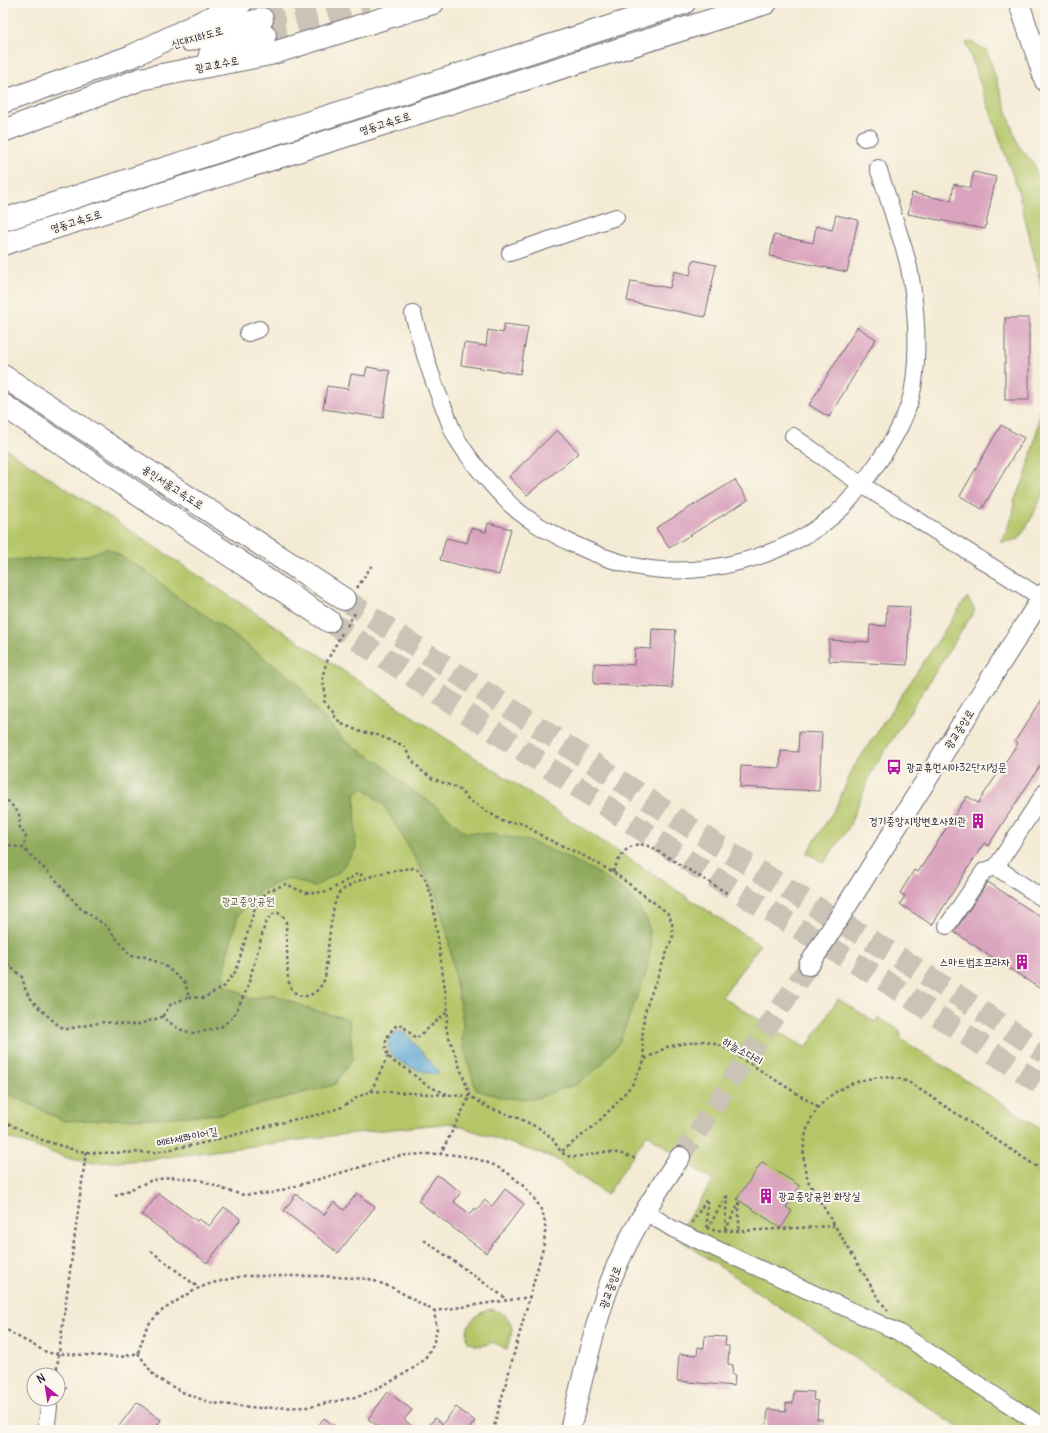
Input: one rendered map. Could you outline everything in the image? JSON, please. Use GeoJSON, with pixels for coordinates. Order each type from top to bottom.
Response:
{"type":"FeatureCollection","features":[{"type":"Feature","properties":{"kind":"highway"},"geometry":{"type":"LineString","coordinates":[[3,102],[132,56],[241,3]]}},
{"type":"Feature","properties":{"kind":"highway","name":"광교호수로"},"geometry":{"type":"LineString","coordinates":[[3,131],[141,79],[270,54],[433,3]]}},
{"type":"Feature","properties":{"kind":"highway","name":"영동고속도로"},"geometry":{"type":"LineString","coordinates":[[3,220],[684,3]]}},
{"type":"Feature","properties":{"kind":"highway","name":"영동고속도로"},"geometry":{"type":"LineString","coordinates":[[3,244],[766,3]]}},
{"type":"Feature","properties":{"kind":"highway","name":"신대지하도로"},"geometry":{"type":"LineString","coordinates":[[132,56],[264,27],[141,79]]}},
{"type":"Feature","properties":{"kind":"highway"},"geometry":{"type":"LineString","coordinates":[[3,138],[25,123]]}},
{"type":"Feature","properties":{"kind":"highway","name":"용인서울고속도로"},"geometry":{"type":"LineString","coordinates":[[6,378],[352,600]]}},
{"type":"Feature","properties":{"kind":"highway"},"geometry":{"type":"LineString","coordinates":[[3,406],[330,621]]}},
{"type":"Feature","properties":{"kind":"main road"},"geometry":{"type":"LineString","coordinates":[[1019,3],[1045,81]]}},
{"type":"Feature","properties":{"kind":"main road","name":"광교중앙로"},"geometry":{"type":"LineString","coordinates":[[808,965],[1044,597]]}},
{"type":"Feature","properties":{"kind":"main road","name":"광교중앙로"},"geometry":{"type":"LineString","coordinates":[[570,1430],[606,1293],[625,1248],[644,1211],[680,1157]]}},
{"type":"Feature","properties":{"kind":"street"},"geometry":{"type":"LineString","coordinates":[[413,314],[437,392],[456,438],[482,474],[512,506],[539,527],[589,552],[636,567],[666,570],[698,569],[750,559],[786,546],[810,532],[840,510],[862,485],[881,459],[897,433],[906,410],[914,381],[916,318],[909,268],[878,168]]}},
{"type":"Feature","properties":{"kind":"street"},"geometry":{"type":"LineString","coordinates":[[510,252],[616,217]]}},
{"type":"Feature","properties":{"kind":"street"},"geometry":{"type":"LineString","coordinates":[[793,436],[862,485],[1044,597]]}},
{"type":"Feature","properties":{"kind":"street"},"geometry":{"type":"LineString","coordinates":[[947,926],[984,871],[996,867],[1045,792]]}},
{"type":"Feature","properties":{"kind":"street"},"geometry":{"type":"LineString","coordinates":[[996,867],[1045,900]]}},
{"type":"Feature","properties":{"kind":"street"},"geometry":{"type":"LineString","coordinates":[[644,1211],[673,1229],[898,1332],[1045,1428]]}},
{"type":"Feature","properties":{"kind":"street"},"geometry":{"type":"LineString","coordinates":[[46,1430],[49,1407]]}},
{"type":"Feature","properties":{"kind":"path"},"geometry":{"type":"LineString","coordinates":[[372,565],[352,600],[340,636],[324,670],[323,679],[326,692],[324,701],[334,711],[335,717],[342,724],[348,727],[361,732],[378,735],[403,745],[412,760],[422,771],[433,779],[458,788],[469,800],[496,817],[511,823],[522,824],[544,838],[582,855],[613,872],[665,911],[669,915],[672,923],[673,936],[644,1016],[642,1042],[645,1059],[634,1082],[615,1105],[594,1126],[561,1152]]}},
{"type":"Feature","properties":{"kind":"path"},"geometry":{"type":"LineString","coordinates":[[3,796],[19,814],[20,828],[26,836],[23,848]]}},
{"type":"Feature","properties":{"kind":"path"},"geometry":{"type":"LineString","coordinates":[[3,844],[23,848],[55,879],[80,908],[105,925],[131,956],[146,957],[164,965],[185,983],[189,997]]}},
{"type":"Feature","properties":{"kind":"path"},"geometry":{"type":"LineString","coordinates":[[613,872],[623,852],[629,847],[637,844],[644,844],[727,893]]}},
{"type":"Feature","properties":{"kind":"path"},"geometry":{"type":"LineString","coordinates":[[162,1017],[179,1029],[191,1033],[221,1027],[234,1017],[247,989],[265,924],[268,918],[275,913],[280,913],[284,916],[286,922],[288,979],[290,986],[298,996],[305,997],[312,995],[323,985],[326,978],[334,905],[339,893],[343,889],[365,878],[388,871],[412,868],[417,869],[421,872],[432,897],[448,1012],[446,1029],[470,1096],[441,1153]]}},
{"type":"Feature","properties":{"kind":"path"},"geometry":{"type":"LineString","coordinates":[[3,960],[22,978],[26,992],[36,1005],[50,1020],[63,1028],[67,1029],[104,1022],[130,1025],[138,1024],[162,1017],[172,1004],[189,997],[204,998],[223,988],[236,971],[255,908],[266,892],[286,884],[305,894],[328,892],[359,873],[365,878]]}},
{"type":"Feature","properties":{"kind":"path"},"geometry":{"type":"LineString","coordinates":[[448,1012],[416,1039],[402,1025],[397,1025],[391,1030],[385,1042],[385,1049],[388,1056],[394,1062],[428,1086],[450,1095]]}},
{"type":"Feature","properties":{"kind":"path","name":"하늘소다리"},"geometry":{"type":"LineString","coordinates":[[645,1059],[667,1047],[704,1041],[722,1046],[818,1107]]}},
{"type":"Feature","properties":{"kind":"path"},"geometry":{"type":"LineString","coordinates":[[388,1056],[372,1091],[470,1096],[487,1106],[539,1128],[552,1138],[561,1152],[567,1156],[574,1157],[605,1152],[619,1153],[637,1159]]}},
{"type":"Feature","properties":{"kind":"path"},"geometry":{"type":"LineString","coordinates":[[893,1316],[888,1312],[879,1299],[809,1183],[804,1163],[804,1141],[810,1121],[818,1107],[834,1092],[848,1084],[866,1079],[887,1076],[901,1079],[910,1083],[1045,1172]]}},
{"type":"Feature","properties":{"kind":"path","name":"메타세콰이어길"},"geometry":{"type":"LineString","coordinates":[[3,1121],[42,1140],[86,1152],[155,1152],[199,1144],[296,1119],[322,1114],[342,1107],[358,1097],[372,1091]]}},
{"type":"Feature","properties":{"kind":"path"},"geometry":{"type":"LineString","coordinates":[[57,1367],[86,1152]]}},
{"type":"Feature","properties":{"kind":"path"},"geometry":{"type":"LineString","coordinates":[[115,1196],[150,1181],[170,1176],[200,1180],[228,1192],[244,1195],[272,1193],[398,1156],[441,1153],[481,1160],[510,1174],[520,1182],[541,1207],[545,1221],[546,1235],[493,1430]]}},
{"type":"Feature","properties":{"kind":"path"},"geometry":{"type":"LineString","coordinates":[[673,1229],[688,1229],[708,1199],[707,1230],[727,1194],[725,1231],[739,1203],[739,1231],[834,1226]]}},
{"type":"Feature","properties":{"kind":"path"},"geometry":{"type":"LineString","coordinates":[[424,1240],[507,1300]]}},
{"type":"Feature","properties":{"kind":"path"},"geometry":{"type":"LineString","coordinates":[[150,1250],[199,1288]]}},
{"type":"Feature","properties":{"kind":"path"},"geometry":{"type":"LineString","coordinates":[[138,1354],[146,1326],[160,1312],[199,1288],[212,1283],[243,1276],[283,1275],[369,1279],[391,1287],[434,1311],[530,1297]]}},
{"type":"Feature","properties":{"kind":"path"},"geometry":{"type":"LineString","coordinates":[[138,1354],[155,1377],[182,1392],[211,1403],[260,1408],[309,1407],[360,1396],[394,1380],[424,1360],[433,1345],[437,1330],[434,1311]]}},
{"type":"Feature","properties":{"kind":"path"},"geometry":{"type":"LineString","coordinates":[[3,1326],[11,1333],[48,1353],[121,1357],[138,1354]]}},
{"type":"Feature","properties":{"kind":"green space"},"geometry":{"type":"Polygon","coordinates":[[[972,42],[987,51],[1018,145],[1034,164],[1045,202],[1045,320],[1040,281],[1018,190],[966,43],[972,42]]]}},
{"type":"Feature","properties":{"kind":"green space"},"geometry":{"type":"Polygon","coordinates":[[[1045,366],[1045,489],[1030,521],[1019,539],[1001,543],[1013,515],[1014,501],[1025,478],[1036,435],[1043,393],[1045,366]]]}},
{"type":"Feature","properties":{"kind":"green space","name":"광교중앙공원"},"geometry":{"type":"Polygon","coordinates":[[[3,447],[760,945],[722,997],[806,1048],[838,999],[875,1022],[878,1018],[900,1030],[901,1039],[1045,1131],[1045,1430],[962,1430],[676,1237],[713,1181],[647,1134],[607,1195],[554,1158],[450,1123],[355,1133],[144,1160],[95,1163],[74,1160],[3,1136],[3,447]]]}},
{"type":"Feature","properties":{"kind":"green space"},"geometry":{"type":"Polygon","coordinates":[[[108,548],[149,573],[178,598],[223,627],[296,682],[318,712],[345,741],[380,763],[406,786],[438,808],[464,832],[491,834],[526,840],[595,871],[629,894],[647,919],[651,946],[646,973],[619,1043],[599,1067],[577,1084],[534,1099],[504,1098],[476,1090],[462,1041],[463,1023],[447,932],[436,895],[384,805],[363,787],[355,793],[356,849],[338,873],[314,887],[288,878],[261,891],[238,915],[227,955],[223,983],[251,999],[272,994],[316,1011],[349,1019],[353,1058],[334,1085],[223,1114],[64,1121],[3,1091],[3,563],[8,560],[81,557],[108,548]]]}},
{"type":"Feature","properties":{"kind":"green space"},"geometry":{"type":"Polygon","coordinates":[[[967,597],[975,610],[872,771],[848,829],[824,863],[807,853],[837,805],[853,768],[967,597]]]}},
{"type":"Feature","properties":{"kind":"green space"},"geometry":{"type":"Polygon","coordinates":[[[491,1309],[499,1311],[506,1316],[512,1326],[507,1350],[493,1342],[480,1346],[468,1342],[467,1330],[469,1325],[475,1317],[491,1309]]]}},
{"type":"Feature","properties":{"kind":"water"},"geometry":{"type":"Polygon","coordinates":[[[397,1031],[406,1034],[439,1072],[437,1074],[424,1072],[395,1058],[390,1052],[388,1043],[397,1031]]]}},
{"type":"Feature","properties":{"kind":"building"},"geometry":{"type":"Polygon","coordinates":[[[974,172],[996,177],[985,229],[908,214],[912,193],[951,201],[954,184],[970,188],[974,172]]]}},
{"type":"Feature","properties":{"kind":"building"},"geometry":{"type":"Polygon","coordinates":[[[836,215],[858,220],[847,272],[770,256],[774,235],[813,243],[816,226],[832,230],[836,215]]]}},
{"type":"Feature","properties":{"kind":"building"},"geometry":{"type":"Polygon","coordinates":[[[693,260],[716,265],[705,317],[627,301],[631,281],[670,288],[674,271],[690,275],[693,260]]]}},
{"type":"Feature","properties":{"kind":"building"},"geometry":{"type":"Polygon","coordinates":[[[1005,318],[1029,318],[1029,400],[1005,400],[1005,318]]]}},
{"type":"Feature","properties":{"kind":"building"},"geometry":{"type":"Polygon","coordinates":[[[504,324],[528,327],[520,374],[461,365],[464,343],[486,346],[488,330],[503,333],[504,324]]]}},
{"type":"Feature","properties":{"kind":"building"},"geometry":{"type":"Polygon","coordinates":[[[857,327],[876,339],[829,417],[809,405],[857,327]]]}},
{"type":"Feature","properties":{"kind":"building"},"geometry":{"type":"Polygon","coordinates":[[[367,367],[390,371],[383,418],[323,409],[327,386],[348,389],[351,374],[365,376],[367,367]]]}},
{"type":"Feature","properties":{"kind":"building"},"geometry":{"type":"Polygon","coordinates":[[[1001,425],[1024,438],[982,509],[960,496],[1001,425]]]}},
{"type":"Feature","properties":{"kind":"building"},"geometry":{"type":"Polygon","coordinates":[[[557,430],[579,453],[527,495],[509,477],[557,430]]]}},
{"type":"Feature","properties":{"kind":"building"},"geometry":{"type":"Polygon","coordinates":[[[735,480],[748,500],[669,548],[656,528],[735,480]]]}},
{"type":"Feature","properties":{"kind":"building"},"geometry":{"type":"Polygon","coordinates":[[[488,523],[511,529],[499,575],[440,560],[446,538],[467,543],[471,528],[486,532],[488,523]]]}},
{"type":"Feature","properties":{"kind":"building"},"geometry":{"type":"Polygon","coordinates":[[[887,606],[910,607],[907,665],[829,661],[829,640],[869,642],[870,625],[886,626],[887,606]]]}},
{"type":"Feature","properties":{"kind":"building"},"geometry":{"type":"Polygon","coordinates":[[[652,629],[676,630],[672,688],[594,684],[594,663],[634,665],[635,648],[651,649],[652,629]]]}},
{"type":"Feature","properties":{"kind":"building"},"geometry":{"type":"Polygon","coordinates":[[[1045,695],[1045,758],[988,846],[984,843],[932,925],[900,904],[905,896],[900,893],[914,870],[918,872],[967,796],[978,803],[1018,743],[1015,741],[1045,695]]]}},
{"type":"Feature","properties":{"kind":"building"},"geometry":{"type":"Polygon","coordinates":[[[799,732],[822,733],[819,791],[740,787],[741,766],[780,768],[781,751],[798,752],[799,732]]]}},
{"type":"Feature","properties":{"kind":"building","name":"스마트법조프라자"},"geometry":{"type":"Polygon","coordinates":[[[988,882],[1045,920],[1045,992],[954,932],[988,882]]]}},
{"type":"Feature","properties":{"kind":"building","name":"광교중앙공원 화장실"},"geometry":{"type":"Polygon","coordinates":[[[762,1162],[800,1186],[786,1207],[792,1211],[781,1228],[737,1199],[762,1162]]]}},
{"type":"Feature","properties":{"kind":"building"},"geometry":{"type":"Polygon","coordinates":[[[437,1175],[461,1192],[454,1202],[470,1214],[475,1208],[477,1210],[484,1200],[492,1206],[505,1189],[524,1204],[486,1253],[418,1201],[437,1175]]]}},
{"type":"Feature","properties":{"kind":"building"},"geometry":{"type":"Polygon","coordinates":[[[159,1193],[197,1221],[199,1219],[209,1226],[224,1207],[241,1219],[207,1263],[142,1215],[159,1193]]]}},
{"type":"Feature","properties":{"kind":"building"},"geometry":{"type":"Polygon","coordinates":[[[357,1193],[375,1207],[338,1253],[284,1211],[296,1194],[324,1215],[334,1202],[344,1210],[357,1193]]]}},
{"type":"Feature","properties":{"kind":"building"},"geometry":{"type":"Polygon","coordinates":[[[705,1336],[726,1337],[725,1346],[729,1346],[728,1364],[733,1365],[732,1375],[735,1375],[734,1386],[677,1381],[679,1354],[697,1355],[698,1347],[704,1348],[705,1336]]]}},
{"type":"Feature","properties":{"kind":"building"},"geometry":{"type":"Polygon","coordinates":[[[794,1391],[814,1392],[813,1400],[818,1401],[817,1419],[822,1419],[821,1430],[766,1430],[768,1409],[786,1411],[786,1403],[793,1403],[794,1391]]]}},
{"type":"Feature","properties":{"kind":"building"},"geometry":{"type":"Polygon","coordinates":[[[388,1392],[412,1410],[404,1420],[418,1430],[383,1430],[368,1419],[388,1392]]]}},
{"type":"Feature","properties":{"kind":"building"},"geometry":{"type":"Polygon","coordinates":[[[137,1402],[161,1420],[154,1430],[125,1430],[119,1426],[137,1402]]]}},
{"type":"Feature","properties":{"kind":"building"},"geometry":{"type":"Polygon","coordinates":[[[456,1407],[475,1421],[468,1430],[425,1430],[435,1418],[442,1424],[456,1407]]]}},
{"type":"Feature","properties":{"kind":"building"},"geometry":{"type":"Polygon","coordinates":[[[324,1418],[340,1430],[315,1430],[324,1418]]]}},
{"type":"Feature","properties":{"kind":"tunnel"},"geometry":{"type":"LineString","coordinates":[[262,19],[312,3]]}},
{"type":"Feature","properties":{"kind":"tunnel"},"geometry":{"type":"LineString","coordinates":[[265,35],[368,3]]}},
{"type":"Feature","properties":{"kind":"tunnel"},"geometry":{"type":"LineString","coordinates":[[344,599],[711,841],[905,961],[1045,1053]]}},
{"type":"Feature","properties":{"kind":"tunnel"},"geometry":{"type":"LineString","coordinates":[[329,621],[699,868],[888,983],[1045,1087]]}},
{"type":"Feature","properties":{"kind":"tunnel"},"geometry":{"type":"LineString","coordinates":[[680,1157],[809,965]]}},
{"type":"Feature","properties":{"kind":"place","name":"광교휴먼시아32단지정문"},"geometry":{"type":"Point","coordinates":[894,767]}},
{"type":"Feature","properties":{"kind":"place","name":"경기중앙지방변호사회관"},"geometry":{"type":"Point","coordinates":[978,821]}},
{"type":"Feature","properties":{"kind":"place","name":"스마트법조프라자"},"geometry":{"type":"Point","coordinates":[1022,962]}},
{"type":"Feature","properties":{"kind":"place","name":"광교중앙공원 화장실"},"geometry":{"type":"Point","coordinates":[766,1196]}}]}
